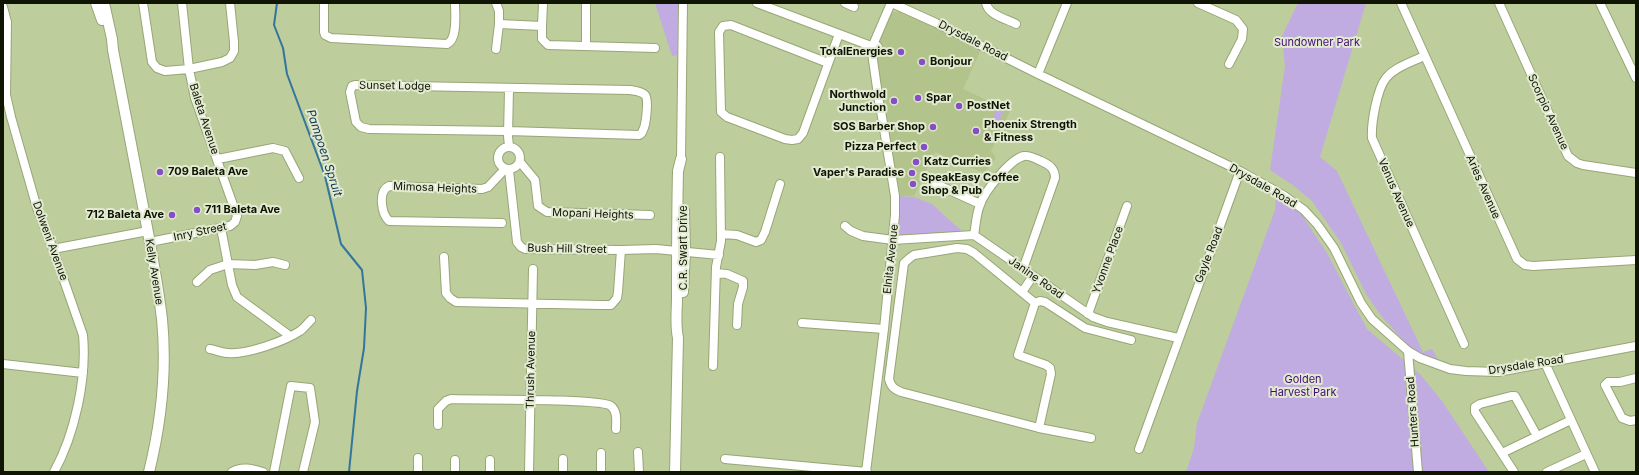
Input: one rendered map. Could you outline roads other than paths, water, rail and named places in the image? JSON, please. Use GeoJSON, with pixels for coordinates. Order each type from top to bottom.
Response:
{"type":"FeatureCollection","features":[{"type":"Feature","properties":{"kind":"street","name":"Kelly Avenue"},"geometry":{"type":"LineString","coordinates":[[96,3],[108,41],[113,50]]}},
{"type":"Feature","properties":{"kind":"street","name":"Kelly Avenue"},"geometry":{"type":"LineString","coordinates":[[104,3],[148,231],[161,313],[163,347],[160,416],[149,472]]}},
{"type":"Feature","properties":{"kind":"street"},"geometry":{"type":"LineString","coordinates":[[142,3],[154,65],[165,71],[189,69],[222,62],[230,58],[234,51],[230,3]]}},
{"type":"Feature","properties":{"kind":"street","name":"Baleta Avenue"},"geometry":{"type":"LineString","coordinates":[[182,3],[189,69],[195,98],[235,210]]}},
{"type":"Feature","properties":{"kind":"street"},"geometry":{"type":"LineString","coordinates":[[324,3],[324,32],[325,35],[331,38],[447,44],[452,41],[454,36],[455,3]]}},
{"type":"Feature","properties":{"kind":"street"},"geometry":{"type":"LineString","coordinates":[[496,3],[499,11],[496,49]]}},
{"type":"Feature","properties":{"kind":"street"},"geometry":{"type":"LineString","coordinates":[[543,3],[542,39],[548,45],[655,48]]}},
{"type":"Feature","properties":{"kind":"street"},"geometry":{"type":"LineString","coordinates":[[586,3],[586,46]]}},
{"type":"Feature","properties":{"kind":"street","name":"C.R. Swart Drive"},"geometry":{"type":"LineString","coordinates":[[675,472],[678,338],[676,325],[681,252],[678,171],[680,159],[683,3]]}},
{"type":"Feature","properties":{"kind":"street"},"geometry":{"type":"LineString","coordinates":[[845,3],[854,7]]}},
{"type":"Feature","properties":{"kind":"street","name":"Drysdale Road"},"geometry":{"type":"LineString","coordinates":[[872,48],[891,3],[908,6],[1038,74],[1283,194],[1304,210],[1334,248],[1361,303],[1372,319],[1408,351],[1420,358],[1443,366],[1466,371],[1498,372],[1636,346]]}},
{"type":"Feature","properties":{"kind":"street"},"geometry":{"type":"LineString","coordinates":[[986,3],[988,8],[994,13],[1016,24]]}},
{"type":"Feature","properties":{"kind":"street"},"geometry":{"type":"LineString","coordinates":[[1038,74],[1067,3]]}},
{"type":"Feature","properties":{"kind":"street"},"geometry":{"type":"LineString","coordinates":[[1199,3],[1236,20],[1243,28],[1242,39],[1229,64]]}},
{"type":"Feature","properties":{"kind":"street","name":"Aries Avenue"},"geometry":{"type":"LineString","coordinates":[[1401,3],[1517,259],[1525,265],[1533,266],[1636,260]]}},
{"type":"Feature","properties":{"kind":"street","name":"Scorpio Avenue"},"geometry":{"type":"LineString","coordinates":[[1498,3],[1568,156],[1583,166],[1636,173]]}},
{"type":"Feature","properties":{"kind":"street"},"geometry":{"type":"LineString","coordinates":[[1600,3],[1636,78]]}},
{"type":"Feature","properties":{"kind":"street"},"geometry":{"type":"LineString","coordinates":[[760,4],[872,48]]}},
{"type":"Feature","properties":{"kind":"street","name":"Dolweni Avenue"},"geometry":{"type":"LineString","coordinates":[[3,7],[7,22],[6,95],[11,117],[37,208],[83,335],[83,373],[78,404],[70,435],[54,472]]}},
{"type":"Feature","properties":{"kind":"street"},"geometry":{"type":"LineString","coordinates":[[499,24],[542,26]]}},
{"type":"Feature","properties":{"kind":"street"},"geometry":{"type":"LineString","coordinates":[[828,63],[731,25],[723,26],[719,32],[721,112],[727,117],[785,139],[798,139],[803,134],[839,34]]}},
{"type":"Feature","properties":{"kind":"street","name":"Elnita Avenue"},"geometry":{"type":"LineString","coordinates":[[866,472],[884,329],[895,215],[895,196],[880,111],[875,107],[879,102],[872,48]]}},
{"type":"Feature","properties":{"kind":"street","name":"Venus Avenue"},"geometry":{"type":"LineString","coordinates":[[1424,56],[1394,71],[1382,83],[1373,122],[1372,138],[1464,344]]}},
{"type":"Feature","properties":{"kind":"street","name":"Sunset Lodge"},"geometry":{"type":"LineString","coordinates":[[355,85],[630,90],[640,92],[647,98],[644,130],[639,135],[508,131],[369,129],[362,127],[356,122],[350,92],[352,86],[355,85]]}},
{"type":"Feature","properties":{"kind":"street"},"geometry":{"type":"LineString","coordinates":[[509,89],[508,131],[510,147]]}},
{"type":"Feature","properties":{"kind":"street"},"geometry":{"type":"LineString","coordinates":[[510,147],[519,152],[520,162],[516,168],[507,169],[499,164],[498,156],[502,150],[510,147]]}},
{"type":"Feature","properties":{"kind":"street"},"geometry":{"type":"LineString","coordinates":[[218,159],[273,148],[280,149],[285,151],[299,178]]}},
{"type":"Feature","properties":{"kind":"street"},"geometry":{"type":"LineString","coordinates":[[845,226],[864,236],[893,240],[974,235],[980,204],[996,178],[1022,156],[1030,156],[1048,164],[1055,172],[1055,178],[1023,269]]}},
{"type":"Feature","properties":{"kind":"street"},"geometry":{"type":"LineString","coordinates":[[713,366],[716,272],[721,234],[720,157]]}},
{"type":"Feature","properties":{"kind":"street","name":"Mopani Heights"},"geometry":{"type":"LineString","coordinates":[[520,162],[535,180],[538,206],[547,212],[650,215]]}},
{"type":"Feature","properties":{"kind":"street","name":"Mimosa Heights"},"geometry":{"type":"LineString","coordinates":[[502,223],[389,220],[384,212],[383,196],[384,190],[389,186],[482,189],[488,187],[507,169]]}},
{"type":"Feature","properties":{"kind":"street","name":"Bush Hill Street"},"geometry":{"type":"LineString","coordinates":[[507,169],[517,242],[525,249],[656,249],[719,255]]}},
{"type":"Feature","properties":{"kind":"street","name":"Gayle Road"},"geometry":{"type":"LineString","coordinates":[[1139,449],[1176,350],[1178,338],[1240,172]]}},
{"type":"Feature","properties":{"kind":"street"},"geometry":{"type":"LineString","coordinates":[[721,234],[737,235],[756,242],[761,240],[765,232],[780,184]]}},
{"type":"Feature","properties":{"kind":"street"},"geometry":{"type":"LineString","coordinates":[[936,184],[980,204]]}},
{"type":"Feature","properties":{"kind":"street","name":"Yvonne Place"},"geometry":{"type":"LineString","coordinates":[[1088,314],[1127,206]]}},
{"type":"Feature","properties":{"kind":"street","name":"Inry Street"},"geometry":{"type":"LineString","coordinates":[[150,242],[230,226],[235,222],[237,216],[235,210]]}},
{"type":"Feature","properties":{"kind":"street"},"geometry":{"type":"LineString","coordinates":[[221,228],[236,297],[290,336]]}},
{"type":"Feature","properties":{"kind":"street"},"geometry":{"type":"LineString","coordinates":[[53,249],[148,231]]}},
{"type":"Feature","properties":{"kind":"street","name":"Janine Road"},"geometry":{"type":"LineString","coordinates":[[974,235],[1088,314],[1107,322],[1178,338]]}},
{"type":"Feature","properties":{"kind":"street"},"geometry":{"type":"LineString","coordinates":[[1035,303],[968,249],[957,248],[911,257],[904,263],[903,268],[898,319],[889,379],[892,387],[900,392],[1039,428],[1091,438]]}},
{"type":"Feature","properties":{"kind":"street"},"geometry":{"type":"LineString","coordinates":[[444,257],[446,292],[453,300],[460,303],[611,305],[617,298],[621,250]]}},
{"type":"Feature","properties":{"kind":"street"},"geometry":{"type":"LineString","coordinates":[[197,282],[210,270],[228,264],[255,265],[273,262],[285,265]]}},
{"type":"Feature","properties":{"kind":"street","name":"Thrush Avenue"},"geometry":{"type":"LineString","coordinates":[[529,472],[533,269]]}},
{"type":"Feature","properties":{"kind":"street"},"geometry":{"type":"LineString","coordinates":[[716,272],[726,274],[743,281],[743,287],[738,304],[737,325]]}},
{"type":"Feature","properties":{"kind":"street"},"geometry":{"type":"LineString","coordinates":[[1022,292],[1033,276]]}},
{"type":"Feature","properties":{"kind":"street"},"geometry":{"type":"LineString","coordinates":[[1035,303],[1040,301],[1045,302],[1090,330],[1131,340]]}},
{"type":"Feature","properties":{"kind":"street"},"geometry":{"type":"LineString","coordinates":[[1035,303],[1018,355],[1046,365],[1051,371],[1039,428]]}},
{"type":"Feature","properties":{"kind":"street"},"geometry":{"type":"LineString","coordinates":[[210,348],[228,354],[239,353],[278,342],[303,329],[311,320]]}},
{"type":"Feature","properties":{"kind":"street"},"geometry":{"type":"LineString","coordinates":[[802,323],[884,329]]}},
{"type":"Feature","properties":{"kind":"street","name":"Hunters Road"},"geometry":{"type":"LineString","coordinates":[[1408,351],[1418,472]]}},
{"type":"Feature","properties":{"kind":"street"},"geometry":{"type":"LineString","coordinates":[[3,364],[83,373]]}},
{"type":"Feature","properties":{"kind":"street"},"geometry":{"type":"LineString","coordinates":[[1545,364],[1595,472]]}},
{"type":"Feature","properties":{"kind":"street"},"geometry":{"type":"LineString","coordinates":[[1636,378],[1620,382],[1608,382],[1605,385],[1622,418],[1630,421],[1636,420]]}},
{"type":"Feature","properties":{"kind":"street"},"geometry":{"type":"LineString","coordinates":[[274,472],[291,386],[310,388],[315,422],[303,472]]}},
{"type":"Feature","properties":{"kind":"street"},"geometry":{"type":"LineString","coordinates":[[1514,472],[1476,412],[1476,407],[1480,404],[1516,396],[1537,436]]}},
{"type":"Feature","properties":{"kind":"street"},"geometry":{"type":"LineString","coordinates":[[438,425],[438,409],[446,401],[451,399],[530,400],[606,403],[614,409],[616,429]]}},
{"type":"Feature","properties":{"kind":"street"},"geometry":{"type":"LineString","coordinates":[[1502,453],[1571,420]]}},
{"type":"Feature","properties":{"kind":"street"},"geometry":{"type":"LineString","coordinates":[[638,452],[639,472]]}},
{"type":"Feature","properties":{"kind":"street"},"geometry":{"type":"LineString","coordinates":[[601,453],[601,472]]}},
{"type":"Feature","properties":{"kind":"street"},"geometry":{"type":"LineString","coordinates":[[1547,472],[1586,454]]}},
{"type":"Feature","properties":{"kind":"street"},"geometry":{"type":"LineString","coordinates":[[418,458],[418,472]]}},
{"type":"Feature","properties":{"kind":"street"},"geometry":{"type":"LineString","coordinates":[[725,459],[866,472]]}},
{"type":"Feature","properties":{"kind":"street"},"geometry":{"type":"LineString","coordinates":[[455,460],[455,472]]}},
{"type":"Feature","properties":{"kind":"street"},"geometry":{"type":"LineString","coordinates":[[490,460],[490,472]]}},
{"type":"Feature","properties":{"kind":"street"},"geometry":{"type":"LineString","coordinates":[[563,460],[563,472]]}},
{"type":"Feature","properties":{"kind":"street"},"geometry":{"type":"LineString","coordinates":[[232,472],[237,469],[249,468],[263,472]]}},
{"type":"Feature","properties":{"kind":"waterway","name":"Pampoen Spruit"},"geometry":{"type":"LineString","coordinates":[[277,3],[274,25],[283,48],[287,74],[325,176],[341,244],[362,270],[366,308],[364,348],[357,391],[349,472]]}},
{"type":"Feature","properties":{"kind":"place","name":"TotalEnergies"},"geometry":{"type":"Point","coordinates":[901,52]}},
{"type":"Feature","properties":{"kind":"place","name":"Bonjour"},"geometry":{"type":"Point","coordinates":[922,62]}},
{"type":"Feature","properties":{"kind":"place","name":"Spar"},"geometry":{"type":"Point","coordinates":[918,98]}},
{"type":"Feature","properties":{"kind":"place","name":"Northwold Junction"},"geometry":{"type":"Point","coordinates":[894,101]}},
{"type":"Feature","properties":{"kind":"place","name":"PostNet"},"geometry":{"type":"Point","coordinates":[959,106]}},
{"type":"Feature","properties":{"kind":"place","name":"SOS Barber Shop"},"geometry":{"type":"Point","coordinates":[933,127]}},
{"type":"Feature","properties":{"kind":"place","name":"Phoenix Strength & Fitness"},"geometry":{"type":"Point","coordinates":[976,131]}},
{"type":"Feature","properties":{"kind":"place","name":"Pizza Perfect"},"geometry":{"type":"Point","coordinates":[924,147]}},
{"type":"Feature","properties":{"kind":"place","name":"Katz Curries"},"geometry":{"type":"Point","coordinates":[916,162]}},
{"type":"Feature","properties":{"kind":"place","name":"709 Baleta Ave"},"geometry":{"type":"Point","coordinates":[160,172]}},
{"type":"Feature","properties":{"kind":"place","name":"Vaper's Paradise"},"geometry":{"type":"Point","coordinates":[912,173]}},
{"type":"Feature","properties":{"kind":"place","name":"SpeakEasy Coffee Shop & Pub"},"geometry":{"type":"Point","coordinates":[913,184]}},
{"type":"Feature","properties":{"kind":"place","name":"711 Baleta Ave"},"geometry":{"type":"Point","coordinates":[197,210]}},
{"type":"Feature","properties":{"kind":"place","name":"712 Baleta Ave"},"geometry":{"type":"Point","coordinates":[172,215]}},
{"type":"Feature","properties":{"kind":"park label","name":"Sundowner Park"},"geometry":{"type":"Point","coordinates":[1317,43]}},
{"type":"Feature","properties":{"kind":"park label","name":"Golden Harvest Park"},"geometry":{"type":"Point","coordinates":[1303,386]}}]}
